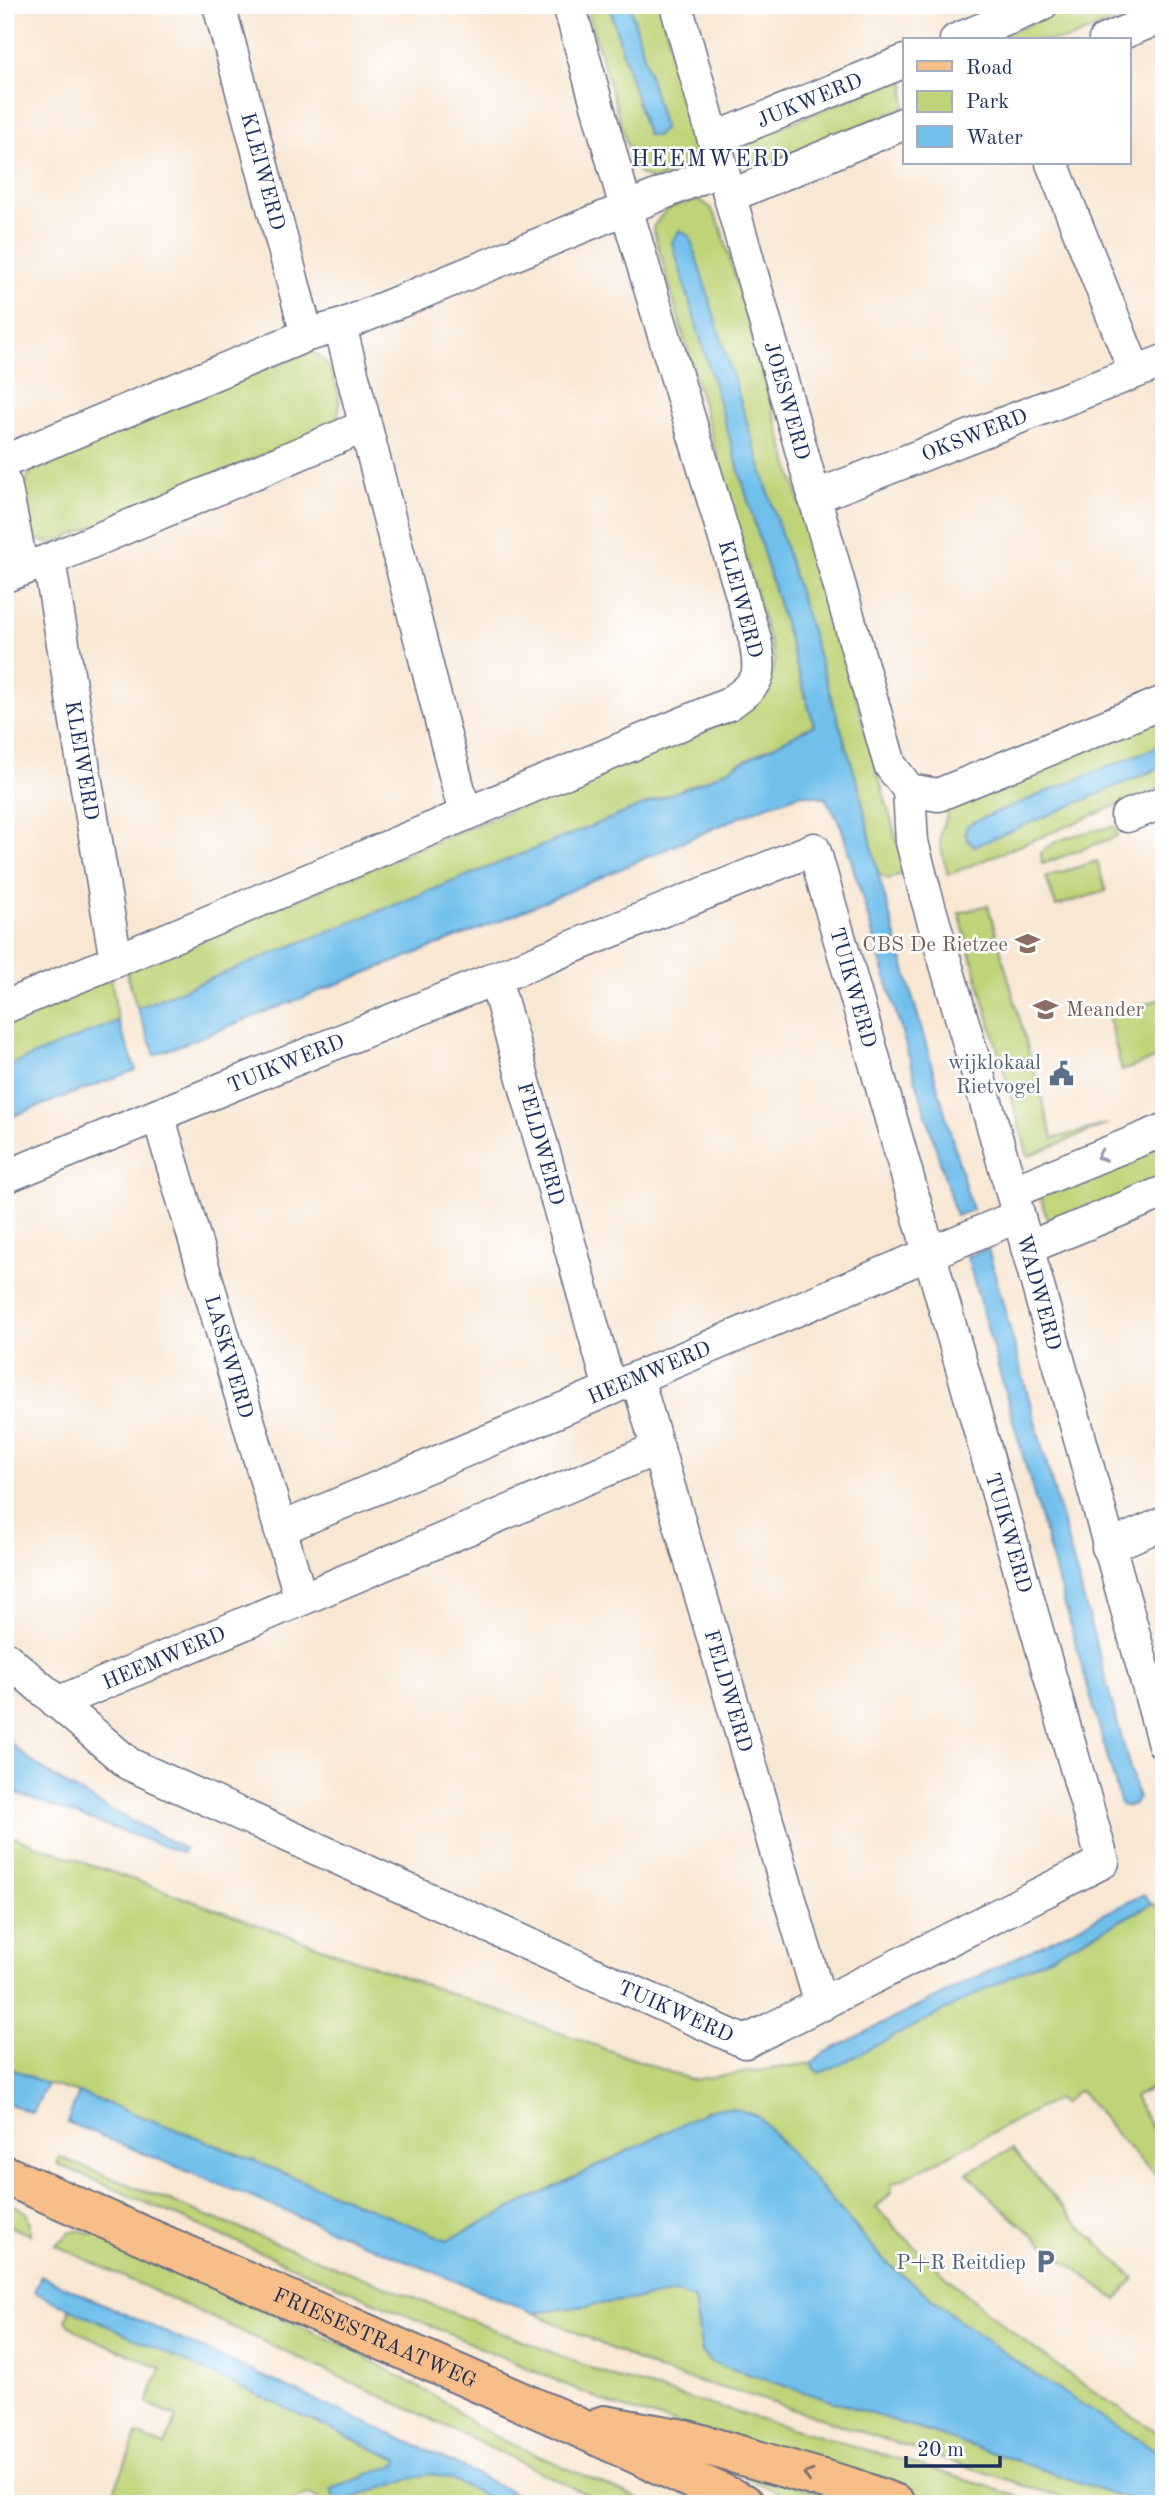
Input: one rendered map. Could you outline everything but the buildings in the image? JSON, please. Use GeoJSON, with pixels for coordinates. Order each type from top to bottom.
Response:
{"type":"FeatureCollection","features":[{"type":"Feature","properties":{"kind":"main road","name":"FRIESESTRAATWEG"},"geometry":{"type":"LineString","coordinates":[[5,2175],[556,2417],[745,2504]]}},
{"type":"Feature","properties":{"kind":"main road"},"geometry":{"type":"LineString","coordinates":[[556,2417],[684,2439],[850,2487],[896,2504]]}},
{"type":"Feature","properties":{"kind":"main road"},"geometry":{"type":"LineString","coordinates":[[645,2459],[695,2504]]}},
{"type":"Feature","properties":{"kind":"street","name":"KLEIWERD"},"geometry":{"type":"LineString","coordinates":[[219,5],[307,335]]}},
{"type":"Feature","properties":{"kind":"street","name":"KLEIWERD"},"geometry":{"type":"LineString","coordinates":[[5,1007],[729,704],[751,689],[760,670],[755,639],[626,208],[569,5]]}},
{"type":"Feature","properties":{"kind":"street","name":"JOESWERD"},"geometry":{"type":"LineString","coordinates":[[676,5],[890,765],[909,790]]}},
{"type":"Feature","properties":{"kind":"street"},"geometry":{"type":"LineString","coordinates":[[961,38],[1041,5]]}},
{"type":"Feature","properties":{"kind":"street"},"geometry":{"type":"LineString","coordinates":[[1110,38],[1164,16]]}},
{"type":"Feature","properties":{"kind":"street","name":"JUKWERD"},"geometry":{"type":"LineString","coordinates":[[714,139],[903,62]]}},
{"type":"Feature","properties":{"kind":"street"},"geometry":{"type":"LineString","coordinates":[[5,461],[307,335],[340,326],[626,208],[726,183],[903,124]]}},
{"type":"Feature","properties":{"kind":"street","name":"OKSWERD"},"geometry":{"type":"LineString","coordinates":[[814,498],[1150,367],[1052,164]]}},
{"type":"Feature","properties":{"kind":"street"},"geometry":{"type":"LineString","coordinates":[[340,326],[465,814]]}},
{"type":"Feature","properties":{"kind":"street"},"geometry":{"type":"LineString","coordinates":[[25,568],[365,426]]}},
{"type":"Feature","properties":{"kind":"street","name":"KLEIWERD"},"geometry":{"type":"LineString","coordinates":[[5,484],[116,961]]}},
{"type":"Feature","properties":{"kind":"street"},"geometry":{"type":"LineString","coordinates":[[909,790],[938,795],[1164,702]]}},
{"type":"Feature","properties":{"kind":"street","name":"WADWERD"},"geometry":{"type":"LineString","coordinates":[[909,790],[912,842],[928,905],[1015,1204],[1164,1744]]}},
{"type":"Feature","properties":{"kind":"street"},"geometry":{"type":"LineString","coordinates":[[1127,816],[1164,802]]}},
{"type":"Feature","properties":{"kind":"street","name":"TUIKWERD"},"geometry":{"type":"LineString","coordinates":[[5,1177],[814,849],[1103,1862],[745,2042],[129,1764],[5,1657]]}},
{"type":"Feature","properties":{"kind":"street","name":"FELDWERD"},"geometry":{"type":"LineString","coordinates":[[495,978],[623,1383],[658,1448],[821,2005]]}},
{"type":"Feature","properties":{"kind":"street","name":"LASKWERD"},"geometry":{"type":"LineString","coordinates":[[158,1115],[301,1599]]}},
{"type":"Feature","properties":{"kind":"street","name":"HEEMWERD"},"geometry":{"type":"LineString","coordinates":[[280,1529],[931,1253],[1015,1204],[1164,1130]]}},
{"type":"Feature","properties":{"kind":"street"},"geometry":{"type":"LineString","coordinates":[[1027,1248],[1164,1192]]}},
{"type":"Feature","properties":{"kind":"street","name":"HEEMWERD"},"geometry":{"type":"LineString","coordinates":[[57,1703],[658,1448]]}},
{"type":"Feature","properties":{"kind":"street"},"geometry":{"type":"LineString","coordinates":[[1108,1547],[1164,1523]]}},
{"type":"Feature","properties":{"kind":"green space"},"geometry":{"type":"Polygon","coordinates":[[[586,5],[609,5],[647,134],[664,129],[630,5],[659,5],[695,132],[696,144],[692,160],[681,169],[654,180],[643,176],[633,165],[586,5]]]}},
{"type":"Feature","properties":{"kind":"green space"},"geometry":{"type":"Polygon","coordinates":[[[1074,5],[1152,5],[1072,38],[995,38],[1074,5]]]}},
{"type":"Feature","properties":{"kind":"green space"},"geometry":{"type":"Polygon","coordinates":[[[903,77],[903,108],[755,169],[747,141],[903,77]]]}},
{"type":"Feature","properties":{"kind":"green space"},"geometry":{"type":"Polygon","coordinates":[[[700,200],[710,207],[720,225],[906,872],[888,879],[878,873],[859,788],[690,237],[680,230],[672,242],[814,725],[709,779],[137,1008],[126,970],[736,717],[763,694],[775,661],[653,228],[672,207],[700,200]]]}},
{"type":"Feature","properties":{"kind":"green space"},"geometry":{"type":"Polygon","coordinates":[[[308,351],[325,362],[336,381],[339,404],[336,424],[52,544],[36,540],[26,510],[25,489],[27,479],[39,462],[308,351]]]}},
{"type":"Feature","properties":{"kind":"green space"},"geometry":{"type":"Polygon","coordinates":[[[1164,716],[1164,744],[973,822],[965,834],[974,846],[1164,766],[1164,786],[948,875],[940,838],[947,817],[945,805],[1164,716]]]}},
{"type":"Feature","properties":{"kind":"green space"},"geometry":{"type":"Polygon","coordinates":[[[1115,826],[1118,836],[1042,864],[1041,852],[1056,842],[1115,826]]]}},
{"type":"Feature","properties":{"kind":"green space"},"geometry":{"type":"Polygon","coordinates":[[[1097,861],[1106,891],[1056,906],[1046,877],[1097,861]]]}},
{"type":"Feature","properties":{"kind":"green space"},"geometry":{"type":"Polygon","coordinates":[[[988,905],[1053,1139],[1108,1124],[1028,1156],[959,913],[988,905]]]}},
{"type":"Feature","properties":{"kind":"green space"},"geometry":{"type":"Polygon","coordinates":[[[111,977],[118,1021],[5,1067],[5,1021],[111,977]]]}},
{"type":"Feature","properties":{"kind":"green space"},"geometry":{"type":"Polygon","coordinates":[[[1164,998],[1164,1055],[1122,1071],[1108,1015],[1164,998]]]}},
{"type":"Feature","properties":{"kind":"green space"},"geometry":{"type":"Polygon","coordinates":[[[1164,1144],[1164,1183],[1050,1230],[1040,1195],[1164,1144]]]}},
{"type":"Feature","properties":{"kind":"green space"},"geometry":{"type":"Polygon","coordinates":[[[5,1834],[692,2080],[813,2063],[812,2066],[1031,1966],[1152,1904],[1164,1906],[1164,2082],[1134,2097],[1164,2149],[1164,2184],[1122,2141],[1081,2091],[1078,2091],[1062,2104],[1057,2099],[891,2185],[891,2193],[876,2208],[942,2273],[1012,2332],[1124,2412],[1164,2436],[1164,2455],[1041,2380],[885,2261],[759,2117],[707,2110],[447,2240],[191,2135],[79,2093],[47,2084],[5,2066],[5,1834]]]}},
{"type":"Feature","properties":{"kind":"green space"},"geometry":{"type":"Polygon","coordinates":[[[1012,2149],[1074,2220],[1134,2278],[1117,2300],[1019,2224],[967,2172],[1012,2149]]]}},
{"type":"Feature","properties":{"kind":"green space"},"geometry":{"type":"Polygon","coordinates":[[[59,2157],[614,2377],[919,2465],[1042,2504],[914,2504],[724,2437],[615,2406],[57,2164],[59,2157]]]}},
{"type":"Feature","properties":{"kind":"green space"},"geometry":{"type":"Polygon","coordinates":[[[5,2202],[25,2212],[30,2221],[30,2235],[5,2224],[5,2202]]]}},
{"type":"Feature","properties":{"kind":"green space"},"geometry":{"type":"Polygon","coordinates":[[[80,2230],[103,2237],[347,2347],[445,2402],[473,2424],[500,2439],[650,2504],[606,2504],[435,2421],[55,2245],[70,2233],[80,2230]]]}},
{"type":"Feature","properties":{"kind":"green space"},"geometry":{"type":"Polygon","coordinates":[[[678,2293],[694,2299],[702,2353],[1142,2504],[1082,2504],[749,2395],[662,2372],[534,2313],[678,2293]]]}},
{"type":"Feature","properties":{"kind":"green space"},"geometry":{"type":"Polygon","coordinates":[[[70,2308],[399,2460],[397,2464],[331,2489],[336,2502],[427,2474],[457,2480],[503,2504],[318,2504],[317,2498],[308,2495],[281,2504],[110,2502],[137,2434],[165,2446],[177,2417],[147,2403],[161,2368],[78,2332],[66,2321],[70,2308]]]}},
{"type":"Feature","properties":{"kind":"green space"},"geometry":{"type":"Polygon","coordinates":[[[681,2449],[854,2504],[805,2504],[681,2449]]]}},
{"type":"Feature","properties":{"kind":"water"},"geometry":{"type":"Polygon","coordinates":[[[609,5],[630,5],[664,129],[657,136],[647,135],[609,5]]]}},
{"type":"Feature","properties":{"kind":"water"},"geometry":{"type":"Polygon","coordinates":[[[680,230],[690,237],[859,788],[878,873],[972,1210],[956,1216],[841,826],[825,797],[802,794],[763,807],[502,920],[155,1055],[137,1008],[709,779],[814,725],[672,242],[680,230]]]}},
{"type":"Feature","properties":{"kind":"water"},"geometry":{"type":"Polygon","coordinates":[[[1164,744],[1164,766],[978,845],[974,846],[967,838],[966,827],[973,822],[1164,744]]]}},
{"type":"Feature","properties":{"kind":"water"},"geometry":{"type":"Polygon","coordinates":[[[118,1021],[136,1070],[5,1119],[5,1067],[118,1021]]]}},
{"type":"Feature","properties":{"kind":"water"},"geometry":{"type":"Polygon","coordinates":[[[988,1249],[1138,1798],[1135,1805],[1128,1807],[1121,1805],[967,1256],[988,1249]]]}},
{"type":"Feature","properties":{"kind":"water"},"geometry":{"type":"Polygon","coordinates":[[[5,1738],[67,1785],[185,1849],[183,1853],[5,1789],[5,1738]]]}},
{"type":"Feature","properties":{"kind":"water"},"geometry":{"type":"Polygon","coordinates":[[[1144,1894],[1152,1904],[832,2068],[819,2073],[812,2066],[824,2053],[1144,1894]]]}},
{"type":"Feature","properties":{"kind":"water"},"geometry":{"type":"Polygon","coordinates":[[[5,2066],[47,2084],[33,2113],[5,2102],[5,2066]]]}},
{"type":"Feature","properties":{"kind":"water"},"geometry":{"type":"Polygon","coordinates":[[[79,2093],[191,2135],[447,2240],[704,2113],[721,2108],[747,2112],[759,2117],[885,2261],[959,2320],[1041,2379],[1164,2455],[1164,2504],[1142,2504],[997,2454],[710,2362],[702,2353],[694,2300],[678,2293],[534,2313],[67,2122],[79,2093]]]}},
{"type":"Feature","properties":{"kind":"water"},"geometry":{"type":"Polygon","coordinates":[[[41,2276],[426,2450],[536,2504],[503,2504],[447,2478],[427,2474],[336,2503],[331,2489],[397,2464],[398,2460],[34,2292],[41,2276]]]}},
{"type":"Feature","properties":{"kind":"place","name":"CBS De Rietzee"},"geometry":{"type":"Point","coordinates":[1028,944]}},
{"type":"Feature","properties":{"kind":"place","name":"Meander"},"geometry":{"type":"Point","coordinates":[1046,1009]}},
{"type":"Feature","properties":{"kind":"place","name":"wijklokaal Rietvogel"},"geometry":{"type":"Point","coordinates":[1061,1074]}},
{"type":"Feature","properties":{"kind":"place","name":"P+R Reitdiep"},"geometry":{"type":"Point","coordinates":[1046,2262]}},
{"type":"Feature","properties":{"kind":"district","name":"HEEMWERD"},"geometry":{"type":"Point","coordinates":[711,158]}}]}
